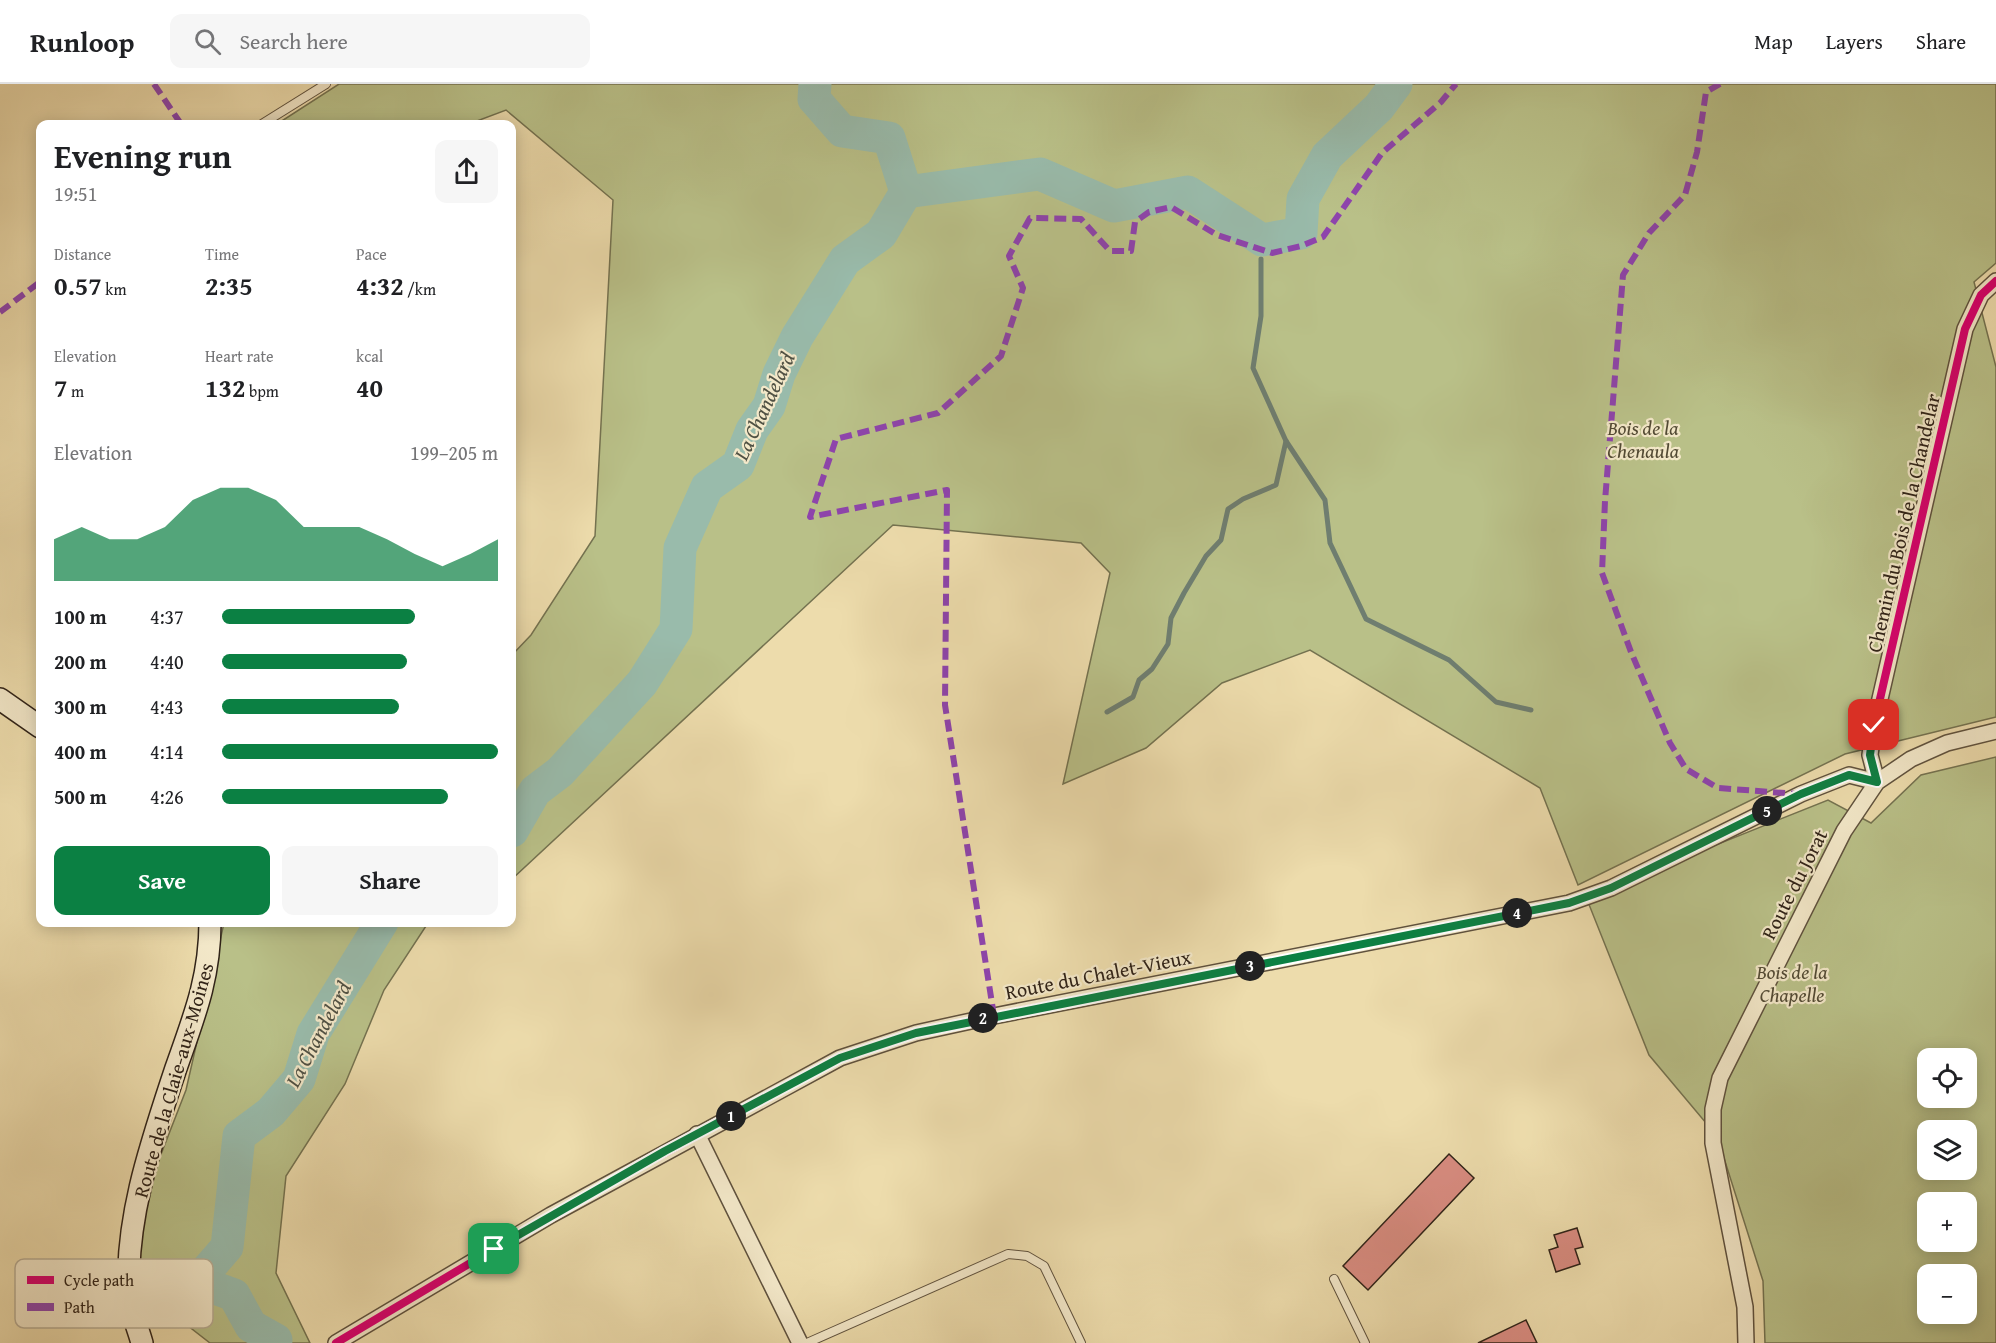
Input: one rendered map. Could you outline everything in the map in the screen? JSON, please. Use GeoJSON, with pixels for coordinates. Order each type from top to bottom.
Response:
{"type":"FeatureCollection","features":[{"type":"Feature","properties":{"kind":"main road"},"geometry":{"type":"LineString","coordinates":[[0,699],[36,724]]}},
{"type":"Feature","properties":{"kind":"main road","name":"Route de la Claie-aux-Moines"},"geometry":{"type":"LineString","coordinates":[[130,1259],[140,1184],[198,1006],[210,958],[210,927]]}},
{"type":"Feature","properties":{"kind":"main road","name":"Route de la Claie-aux-Moines"},"geometry":{"type":"LineString","coordinates":[[138,1328],[142,1343]]}},
{"type":"Feature","properties":{"kind":"street","name":"Chemin du Bois de la Chandelar"},"geometry":{"type":"LineString","coordinates":[[1877,782],[1870,755],[1874,725],[1965,328],[1981,295],[1996,281]]}},
{"type":"Feature","properties":{"kind":"street","name":"Route du Jorat"},"geometry":{"type":"LineString","coordinates":[[1746,1343],[1745,1307],[1713,1143],[1713,1109],[1720,1078],[1844,831],[1877,782],[1911,759],[1947,743],[1996,731]]}},
{"type":"Feature","properties":{"kind":"street","name":"Route du Chalet-Vieux"},"geometry":{"type":"LineString","coordinates":[[336,1343],[551,1215],[840,1058],[916,1033],[1569,903],[1611,888],[1801,794],[1849,775],[1877,782]]}},
{"type":"Feature","properties":{"kind":"street"},"geometry":{"type":"LineString","coordinates":[[697,1134],[800,1343]]}},
{"type":"Feature","properties":{"kind":"lane"},"geometry":{"type":"LineString","coordinates":[[268,120],[326,84]]}},
{"type":"Feature","properties":{"kind":"lane"},"geometry":{"type":"LineString","coordinates":[[807,1343],[1008,1254],[1027,1256],[1044,1266],[1081,1343]]}},
{"type":"Feature","properties":{"kind":"lane"},"geometry":{"type":"LineString","coordinates":[[1334,1279],[1365,1343]]}},
{"type":"Feature","properties":{"kind":"green space","name":"Bois de la Chenaula"},"geometry":{"type":"Polygon","coordinates":[[[339,84],[1996,84],[1996,263],[1974,282],[1996,367],[1996,717],[1845,754],[1578,885],[1540,788],[1310,650],[1222,683],[1146,748],[1063,784],[1110,573],[1081,543],[893,525],[516,875],[516,651],[531,635],[595,536],[613,200],[506,110],[480,120],[283,120],[339,84]]]}},
{"type":"Feature","properties":{"kind":"green space","name":"Bois de la Chapelle"},"geometry":{"type":"Polygon","coordinates":[[[1996,757],[1996,1343],[1765,1343],[1763,1281],[1717,1136],[1649,1055],[1586,897],[1828,800],[1871,823],[1921,775],[1996,757]]]}},
{"type":"Feature","properties":{"kind":"green space"},"geometry":{"type":"Polygon","coordinates":[[[223,927],[425,927],[384,990],[345,1084],[286,1176],[276,1273],[310,1343],[210,1343],[191,1328],[213,1328],[213,1259],[138,1259],[144,1198],[186,1090],[223,927]]]}},
{"type":"Feature","properties":{"kind":"building"},"geometry":{"type":"Polygon","coordinates":[[[1449,1154],[1474,1178],[1368,1290],[1343,1266],[1449,1154]]]}},
{"type":"Feature","properties":{"kind":"building"},"geometry":{"type":"Polygon","coordinates":[[[1577,1228],[1583,1247],[1575,1249],[1580,1264],[1556,1272],[1549,1250],[1558,1247],[1554,1235],[1577,1228]]]}},
{"type":"Feature","properties":{"kind":"building"},"geometry":{"type":"Polygon","coordinates":[[[1526,1320],[1537,1343],[1478,1343],[1526,1320]]]}},
{"type":"Feature","properties":{"kind":"waterway","name":"La Chandelard"},"geometry":{"type":"LineString","coordinates":[[815,84],[814,99],[842,131],[889,138],[906,192],[1040,174],[1114,206],[1188,192],[1262,240],[1301,233],[1303,199],[1327,156],[1379,107],[1396,84]]}},
{"type":"Feature","properties":{"kind":"waterway","name":"La Chandelard"},"geometry":{"type":"LineString","coordinates":[[516,824],[535,791],[560,772],[642,683],[676,629],[680,548],[707,487],[738,465],[752,430],[769,406],[779,374],[797,337],[845,260],[881,234],[906,192]]}},
{"type":"Feature","properties":{"kind":"waterway"},"geometry":{"type":"LineString","coordinates":[[1261,259],[1261,316],[1253,368],[1286,441],[1325,500],[1330,543],[1366,619],[1449,660],[1496,702],[1531,710]]}},
{"type":"Feature","properties":{"kind":"waterway"},"geometry":{"type":"LineString","coordinates":[[1107,712],[1133,697],[1139,680],[1152,669],[1168,644],[1171,618],[1206,556],[1221,540],[1228,509],[1243,499],[1276,485],[1286,441]]}},
{"type":"Feature","properties":{"kind":"waterway","name":"La Chandelard"},"geometry":{"type":"LineString","coordinates":[[213,1263],[227,1247],[239,1136],[271,1112],[299,1079],[313,1034],[379,927]]}},
{"type":"Feature","properties":{"kind":"waterway","name":"La Chandelard"},"geometry":{"type":"LineString","coordinates":[[213,1287],[234,1295],[251,1326],[276,1340]]}},
{"type":"Feature","properties":{"kind":"marked path"},"geometry":{"type":"LineString","coordinates":[[154,84],[178,120]]}},
{"type":"Feature","properties":{"kind":"marked path"},"geometry":{"type":"LineString","coordinates":[[994,1016],[945,705],[947,490],[810,517],[836,439],[938,413],[1001,356],[1023,288],[1009,256],[1030,218],[1081,219],[1110,251],[1131,251],[1135,222],[1149,212],[1171,207],[1217,235],[1272,253],[1301,246],[1323,237],[1382,153],[1441,102],[1456,84]]}},
{"type":"Feature","properties":{"kind":"marked path"},"geometry":{"type":"LineString","coordinates":[[1720,84],[1706,92],[1697,152],[1685,195],[1649,233],[1623,275],[1605,501],[1602,573],[1631,652],[1670,743],[1686,769],[1718,788],[1797,794]]}},
{"type":"Feature","properties":{"kind":"marked path"},"geometry":{"type":"LineString","coordinates":[[0,312],[36,285]]}},
{"type":"Feature","properties":{"kind":"cycle path"},"geometry":{"type":"LineString","coordinates":[[336,1343],[551,1215],[840,1058],[916,1033],[994,1016],[1569,903],[1611,888],[1801,794],[1849,775],[1877,782],[1870,755],[1874,725],[1965,329],[1981,295],[1996,281]]}},
{"type":"Feature","properties":{"kind":"route"},"geometry":{"type":"LineString","coordinates":[[494,1249],[665,1151],[840,1058],[916,1033],[1569,903],[1611,888],[1801,794],[1849,775],[1877,782],[1870,755],[1874,725]]}}]}
